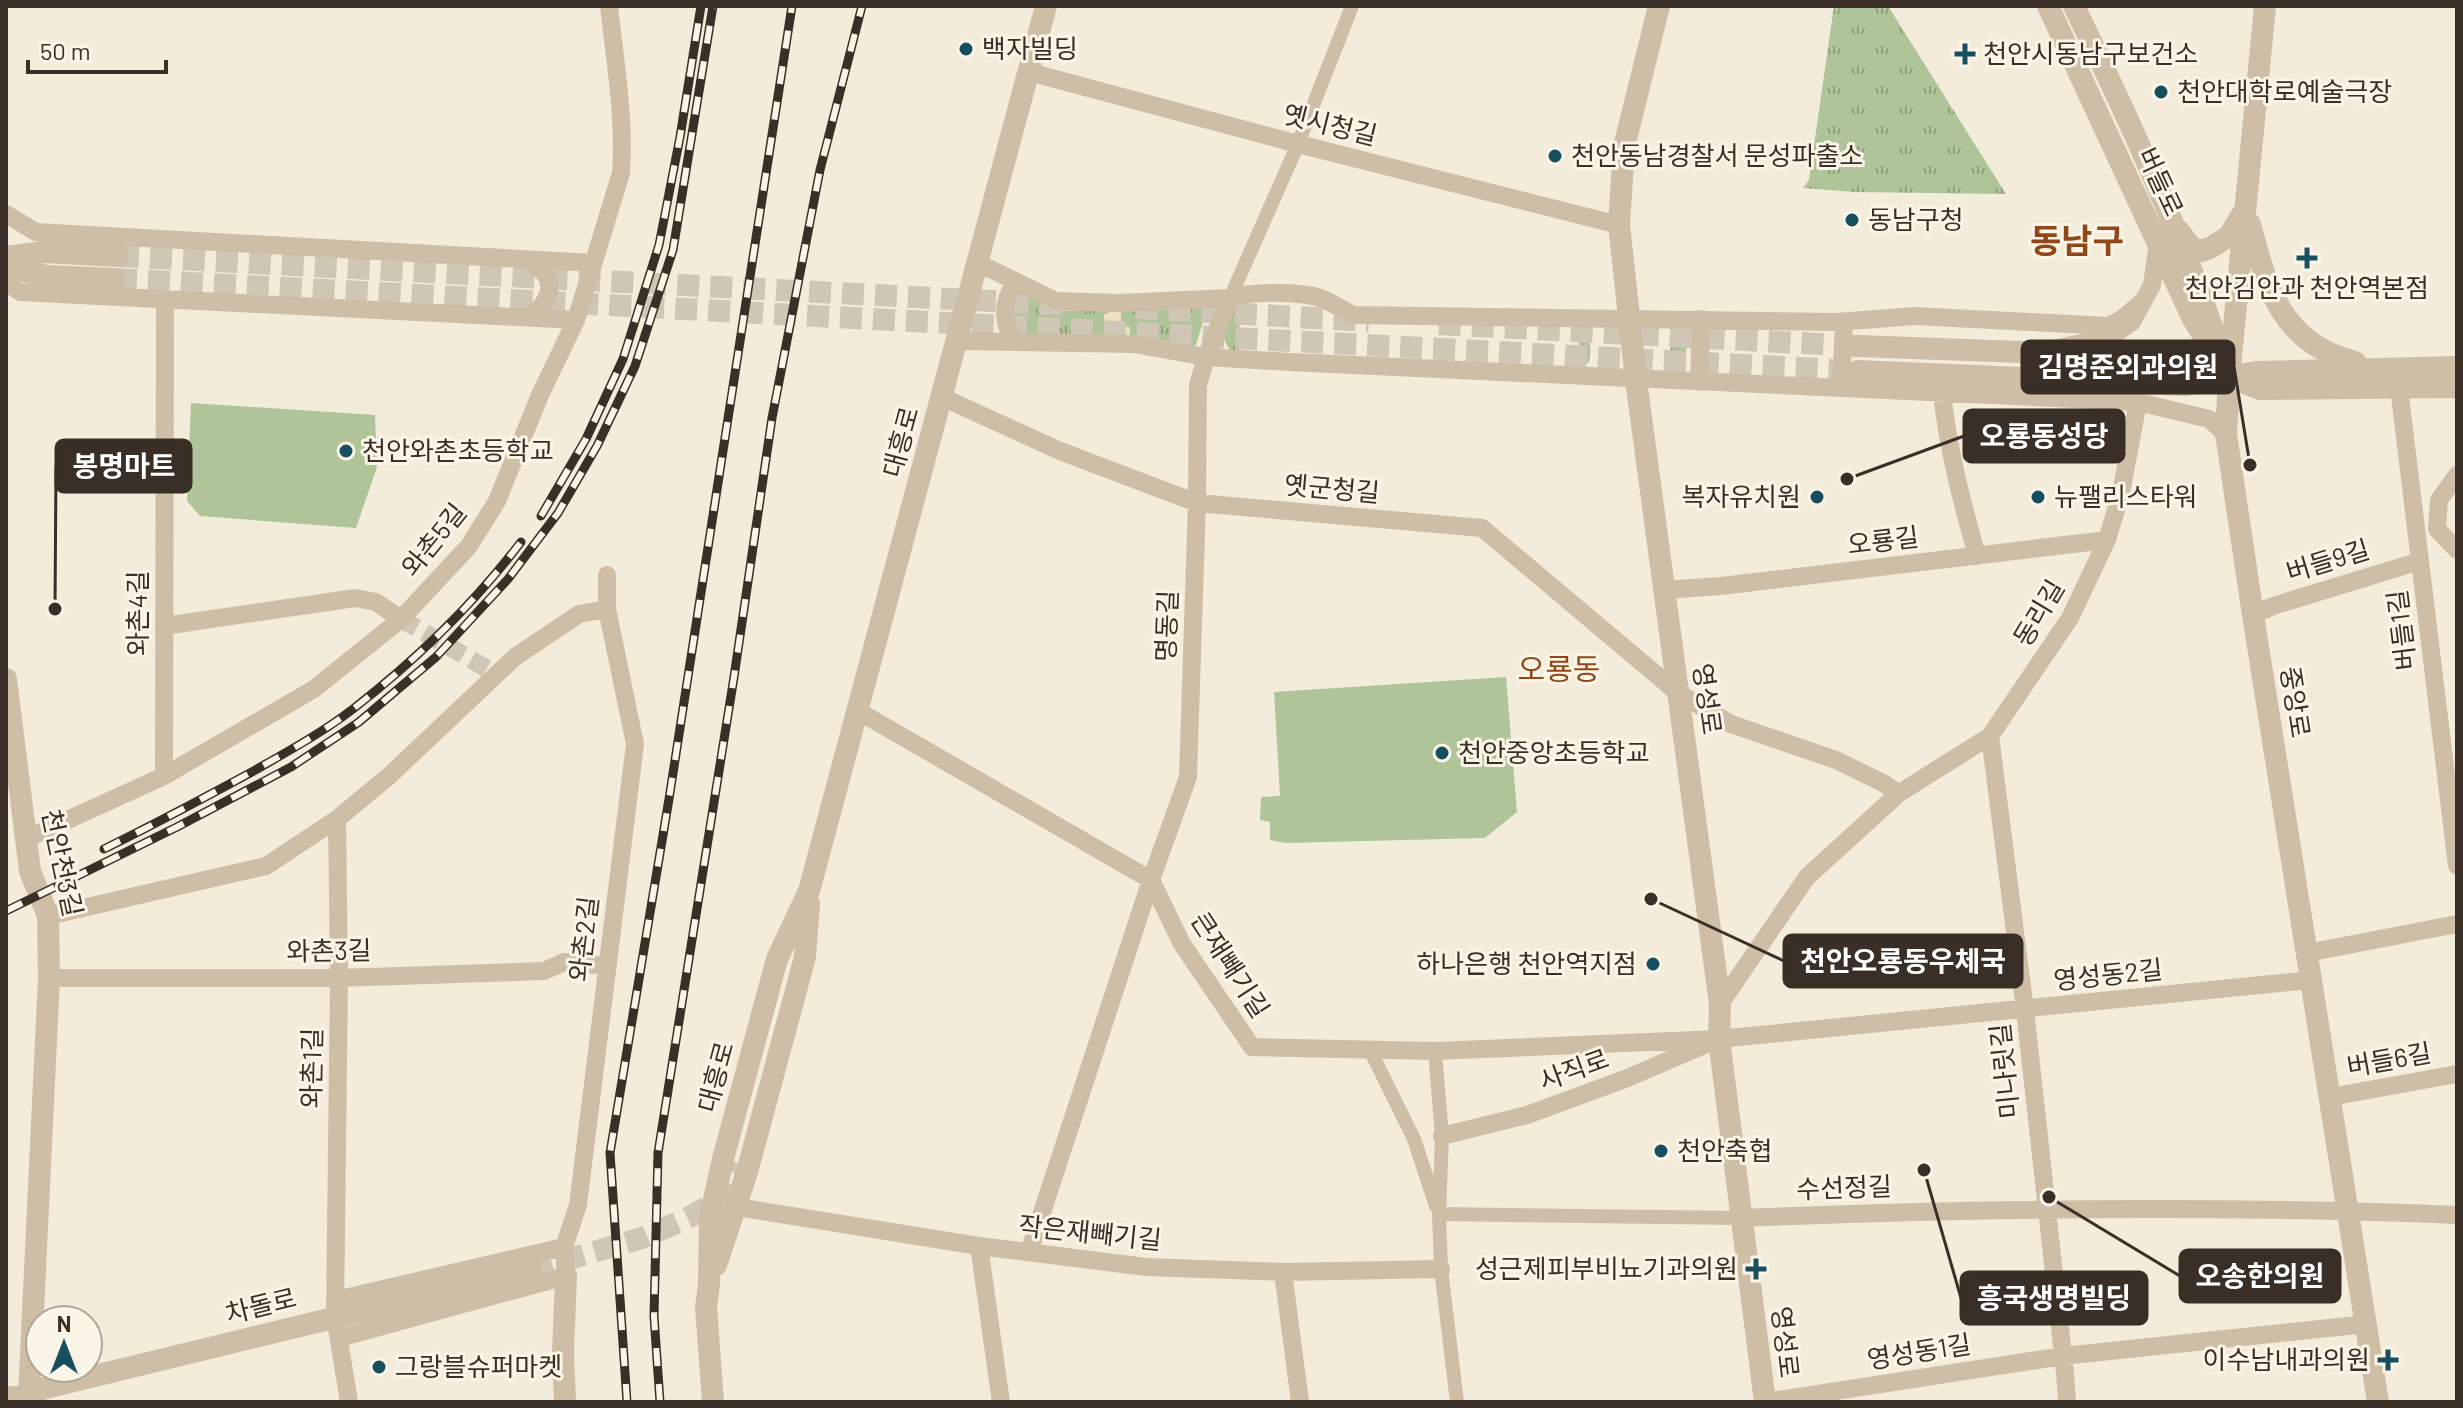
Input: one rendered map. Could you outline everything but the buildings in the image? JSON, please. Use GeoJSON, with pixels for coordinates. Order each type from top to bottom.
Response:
{"type":"FeatureCollection","features":[{"type":"Feature","properties":{"kind":"street","name":"와촌5길"},"geometry":{"type":"LineString","coordinates":[[164,626],[355,598],[376,602],[401,619],[469,546],[497,501],[540,395],[576,320],[621,173],[623,153],[609,6]]}},
{"type":"Feature","properties":{"kind":"street","name":"대흥로"},"geometry":{"type":"LineString","coordinates":[[713,1402],[706,1307],[710,1217],[724,1155],[777,959],[809,891],[1046,6]]}},
{"type":"Feature","properties":{"kind":"street","name":"명동길"},"geometry":{"type":"LineString","coordinates":[[1029,1252],[1188,777],[1198,385],[1206,357],[1298,144],[1352,6]]}},
{"type":"Feature","properties":{"kind":"street","name":"영성로"},"geometry":{"type":"LineString","coordinates":[[1659,6],[1624,147],[1619,225],[1636,380],[1720,1004],[1719,1039],[1764,1402]]}},
{"type":"Feature","properties":{"kind":"street","name":"버들로"},"geometry":{"type":"LineString","coordinates":[[2048,6],[2192,317],[2229,378]]}},
{"type":"Feature","properties":{"kind":"street","name":"버들로"},"geometry":{"type":"LineString","coordinates":[[2074,6],[2173,224],[2204,302],[2229,378]]}},
{"type":"Feature","properties":{"kind":"street","name":"중앙로"},"geometry":{"type":"LineString","coordinates":[[2265,6],[2226,434],[2378,1402]]}},
{"type":"Feature","properties":{"kind":"street","name":"옛시청길"},"geometry":{"type":"LineString","coordinates":[[1029,72],[1619,225]]}},
{"type":"Feature","properties":{"kind":"street"},"geometry":{"type":"LineString","coordinates":[[2173,224],[2191,247],[2201,251],[2229,236],[2246,208]]}},
{"type":"Feature","properties":{"kind":"street"},"geometry":{"type":"LineString","coordinates":[[2246,208],[2261,266],[2274,300],[2300,335],[2331,356],[2379,368]]}},
{"type":"Feature","properties":{"kind":"street"},"geometry":{"type":"LineString","coordinates":[[6,214],[36,232],[593,263]]}},
{"type":"Feature","properties":{"kind":"street"},"geometry":{"type":"LineString","coordinates":[[2040,352],[2111,337],[2132,322],[2152,285],[2158,243]]}},
{"type":"Feature","properties":{"kind":"street"},"geometry":{"type":"LineString","coordinates":[[6,257],[44,252],[117,256]]}},
{"type":"Feature","properties":{"kind":"street"},"geometry":{"type":"LineString","coordinates":[[529,261],[545,274],[549,286],[546,301],[530,317]]}},
{"type":"Feature","properties":{"kind":"street"},"geometry":{"type":"LineString","coordinates":[[978,263],[1056,301],[1118,303],[1230,298],[1246,293],[1315,296],[1353,315],[1841,322],[1915,316],[2108,326],[2141,303]]}},
{"type":"Feature","properties":{"kind":"street"},"geometry":{"type":"LineString","coordinates":[[6,267],[47,276],[115,279]]}},
{"type":"Feature","properties":{"kind":"street"},"geometry":{"type":"LineString","coordinates":[[6,282],[20,292],[576,320]]}},
{"type":"Feature","properties":{"kind":"street"},"geometry":{"type":"LineString","coordinates":[[1015,282],[1004,309],[1008,332],[1015,342]]}},
{"type":"Feature","properties":{"kind":"street","name":"와촌4길"},"geometry":{"type":"LineString","coordinates":[[164,776],[165,299]]}},
{"type":"Feature","properties":{"kind":"street"},"geometry":{"type":"LineString","coordinates":[[1699,382],[1701,319]]}},
{"type":"Feature","properties":{"kind":"street"},"geometry":{"type":"LineString","coordinates":[[1837,388],[1841,322]]}},
{"type":"Feature","properties":{"kind":"street"},"geometry":{"type":"LineString","coordinates":[[957,341],[1134,344],[1206,357],[2138,402],[2209,419],[2226,434]]}},
{"type":"Feature","properties":{"kind":"street"},"geometry":{"type":"LineString","coordinates":[[1858,346],[2180,358],[2260,389],[2457,387]]}},
{"type":"Feature","properties":{"kind":"street"},"geometry":{"type":"LineString","coordinates":[[1858,371],[2186,385],[2256,372],[2457,367]]}},
{"type":"Feature","properties":{"kind":"street","name":"버들1길"},"geometry":{"type":"LineString","coordinates":[[2399,388],[2457,866]]}},
{"type":"Feature","properties":{"kind":"street"},"geometry":{"type":"LineString","coordinates":[[1942,393],[1954,477],[1977,556]]}},
{"type":"Feature","properties":{"kind":"street","name":"옛군청길"},"geometry":{"type":"LineString","coordinates":[[942,397],[1060,451],[1197,503],[1482,528],[1678,693]]}},
{"type":"Feature","properties":{"kind":"street","name":"동리길"},"geometry":{"type":"LineString","coordinates":[[1720,1004],[1807,877],[1898,794],[1990,736],[2070,618],[2107,540],[2121,493],[2138,402]]}},
{"type":"Feature","properties":{"kind":"street"},"geometry":{"type":"LineString","coordinates":[[2457,475],[2439,500],[2437,529],[2457,550]]}},
{"type":"Feature","properties":{"kind":"street","name":"오룡길"},"geometry":{"type":"LineString","coordinates":[[1664,590],[2107,540]]}},
{"type":"Feature","properties":{"kind":"street","name":"버들9길"},"geometry":{"type":"LineString","coordinates":[[2253,615],[2273,606],[2420,561]]}},
{"type":"Feature","properties":{"kind":"street","name":"와촌2길"},"geometry":{"type":"LineString","coordinates":[[566,1276],[564,1247],[578,1205],[635,744],[607,609],[607,575]]}},
{"type":"Feature","properties":{"kind":"street"},"geometry":{"type":"LineString","coordinates":[[48,916],[266,866],[337,819],[389,776],[515,657],[579,614],[607,609]]}},
{"type":"Feature","properties":{"kind":"street"},"geometry":{"type":"LineString","coordinates":[[26,839],[164,776],[314,689],[401,619]]}},
{"type":"Feature","properties":{"kind":"street","name":"천안천3길"},"geometry":{"type":"LineString","coordinates":[[6,679],[30,871],[48,916],[49,978],[28,1395]]}},
{"type":"Feature","properties":{"kind":"street"},"geometry":{"type":"LineString","coordinates":[[1678,693],[1731,724],[1836,760],[1885,784],[1898,794]]}},
{"type":"Feature","properties":{"kind":"street"},"geometry":{"type":"LineString","coordinates":[[858,711],[1151,880]]}},
{"type":"Feature","properties":{"kind":"street","name":"미나릿길"},"geometry":{"type":"LineString","coordinates":[[1990,736],[2025,1010],[2067,1402]]}},
{"type":"Feature","properties":{"kind":"street","name":"와촌1길"},"geometry":{"type":"LineString","coordinates":[[337,819],[337,1318],[349,1402]]}},
{"type":"Feature","properties":{"kind":"street","name":"큰재빼기길"},"geometry":{"type":"LineString","coordinates":[[1151,880],[1182,944],[1252,1047],[1435,1051],[1719,1039]]}},
{"type":"Feature","properties":{"kind":"street"},"geometry":{"type":"LineString","coordinates":[[737,1163],[809,891]]}},
{"type":"Feature","properties":{"kind":"street","name":"대흥로"},"geometry":{"type":"LineString","coordinates":[[709,1285],[737,1207],[805,957],[809,891]]}},
{"type":"Feature","properties":{"kind":"street"},"geometry":{"type":"LineString","coordinates":[[2307,953],[2457,924]]}},
{"type":"Feature","properties":{"kind":"street","name":"와촌3길"},"geometry":{"type":"LineString","coordinates":[[49,978],[339,978],[544,971],[564,962],[607,966]]}},
{"type":"Feature","properties":{"kind":"street","name":"영성동2길"},"geometry":{"type":"LineString","coordinates":[[1719,1039],[2311,980]]}},
{"type":"Feature","properties":{"kind":"street","name":"사직로"},"geometry":{"type":"LineString","coordinates":[[1442,1136],[1527,1115],[1625,1079],[1719,1039]]}},
{"type":"Feature","properties":{"kind":"street"},"geometry":{"type":"LineString","coordinates":[[1370,1050],[1414,1139],[1439,1214]]}},
{"type":"Feature","properties":{"kind":"street"},"geometry":{"type":"LineString","coordinates":[[1435,1051],[1442,1136],[1439,1214],[1441,1269],[1457,1402]]}},
{"type":"Feature","properties":{"kind":"street","name":"버들6길"},"geometry":{"type":"LineString","coordinates":[[2330,1097],[2457,1074]]}},
{"type":"Feature","properties":{"kind":"street"},"geometry":{"type":"LineString","coordinates":[[1414,1139],[1442,1136]]}},
{"type":"Feature","properties":{"kind":"street","name":"작은재빼기길"},"geometry":{"type":"LineString","coordinates":[[737,1207],[979,1246],[1146,1267],[1283,1272],[1441,1269]]}},
{"type":"Feature","properties":{"kind":"street","name":"수선정길"},"geometry":{"type":"LineString","coordinates":[[1439,1214],[1741,1218],[2046,1208],[2347,1210],[2457,1215]]}},
{"type":"Feature","properties":{"kind":"street"},"geometry":{"type":"LineString","coordinates":[[979,1246],[1001,1402]]}},
{"type":"Feature","properties":{"kind":"street"},"geometry":{"type":"LineString","coordinates":[[337,1318],[564,1247]]}},
{"type":"Feature","properties":{"kind":"street","name":"차돌로"},"geometry":{"type":"LineString","coordinates":[[28,1395],[531,1270]]}},
{"type":"Feature","properties":{"kind":"street"},"geometry":{"type":"LineString","coordinates":[[1283,1272],[1300,1402]]}},
{"type":"Feature","properties":{"kind":"street"},"geometry":{"type":"LineString","coordinates":[[337,1318],[566,1276],[565,1402]]}},
{"type":"Feature","properties":{"kind":"street","name":"영성동1길"},"geometry":{"type":"LineString","coordinates":[[1764,1402],[2063,1356],[2367,1324]]}},
{"type":"Feature","properties":{"kind":"green space"},"geometry":{"type":"Polygon","coordinates":[[[1834,6],[1888,6],[2006,194],[1854,192],[1803,188],[1809,180],[1834,6]]]}},
{"type":"Feature","properties":{"kind":"green space"},"geometry":{"type":"Polygon","coordinates":[[[1016,289],[1058,311],[1108,309],[1104,340],[1022,339],[1009,310],[1016,289]]]}},
{"type":"Feature","properties":{"kind":"green space"},"geometry":{"type":"Polygon","coordinates":[[[1240,302],[1239,351],[1230,350],[1224,337],[1225,324],[1240,302]]]}},
{"type":"Feature","properties":{"kind":"green space"},"geometry":{"type":"Polygon","coordinates":[[[1208,306],[1196,345],[1190,347],[1130,341],[1121,327],[1121,309],[1208,306]]]}},
{"type":"Feature","properties":{"kind":"green space"},"geometry":{"type":"Polygon","coordinates":[[[1579,324],[1588,336],[1590,351],[1589,362],[1579,370],[1579,324]]]}},
{"type":"Feature","properties":{"kind":"green space"},"geometry":{"type":"Polygon","coordinates":[[[1687,325],[1685,374],[1676,366],[1670,350],[1673,332],[1687,325]]]}},
{"type":"Feature","properties":{"kind":"green space"},"geometry":{"type":"Polygon","coordinates":[[[191,403],[375,415],[377,467],[356,528],[200,516],[187,501],[191,403]]]}},
{"type":"Feature","properties":{"kind":"green space"},"geometry":{"type":"Polygon","coordinates":[[[1506,677],[1517,812],[1485,838],[1286,843],[1270,840],[1270,822],[1260,820],[1261,797],[1280,796],[1274,692],[1506,677]]]}},
{"type":"Feature","properties":{"kind":"shaded area"},"geometry":{"type":"Polygon","coordinates":[[[1108,309],[1121,309],[1121,326],[1130,327],[1130,341],[1104,340],[1104,314],[1108,314],[1108,309]]]}},
{"type":"Feature","properties":{"kind":"tunnel"},"geometry":{"type":"LineString","coordinates":[[117,256],[1070,305]]}},
{"type":"Feature","properties":{"kind":"tunnel"},"geometry":{"type":"LineString","coordinates":[[115,279],[1858,371]]}},
{"type":"Feature","properties":{"kind":"tunnel"},"geometry":{"type":"LineString","coordinates":[[1136,308],[1369,321]]}},
{"type":"Feature","properties":{"kind":"tunnel"},"geometry":{"type":"LineString","coordinates":[[1439,324],[1858,346]]}},
{"type":"Feature","properties":{"kind":"tunnel"},"geometry":{"type":"LineString","coordinates":[[401,619],[496,674]]}},
{"type":"Feature","properties":{"kind":"tunnel"},"geometry":{"type":"LineString","coordinates":[[531,1270],[642,1238],[688,1218],[707,1207],[720,1193],[737,1163]]}},
{"type":"Feature","properties":{"kind":"railway"},"geometry":{"type":"LineString","coordinates":[[541,516],[586,439],[623,359],[659,245],[701,6]]}},
{"type":"Feature","properties":{"kind":"railway"},"geometry":{"type":"LineString","coordinates":[[6,911],[291,767],[359,722],[436,657],[508,579],[558,513],[597,446],[635,366],[673,250],[713,6]]}},
{"type":"Feature","properties":{"kind":"railway"},"geometry":{"type":"LineString","coordinates":[[627,1402],[610,1153],[669,799],[792,6]]}},
{"type":"Feature","properties":{"kind":"railway"},"geometry":{"type":"LineString","coordinates":[[660,1402],[654,1316],[658,1153],[772,418],[820,170],[862,6]]}},
{"type":"Feature","properties":{"kind":"railway"},"geometry":{"type":"LineString","coordinates":[[104,849],[250,773],[341,718],[443,631],[521,542]]}},
{"type":"Feature","properties":{"kind":"place","name":"백자빌딩"},"geometry":{"type":"Point","coordinates":[966,49]}},
{"type":"Feature","properties":{"kind":"place","name":"천안시동남구보건소"},"geometry":{"type":"Point","coordinates":[1965,54]}},
{"type":"Feature","properties":{"kind":"place","name":"천안대학로예술극장"},"geometry":{"type":"Point","coordinates":[2161,92]}},
{"type":"Feature","properties":{"kind":"place","name":"천안동남경찰서 문성파출소"},"geometry":{"type":"Point","coordinates":[1555,156]}},
{"type":"Feature","properties":{"kind":"place","name":"동남구청"},"geometry":{"type":"Point","coordinates":[1852,220]}},
{"type":"Feature","properties":{"kind":"place","name":"천안김안과 천안역본점"},"geometry":{"type":"Point","coordinates":[2307,258]}},
{"type":"Feature","properties":{"kind":"place","name":"천안와촌초등학교"},"geometry":{"type":"Point","coordinates":[346,451]}},
{"type":"Feature","properties":{"kind":"place","name":"김명준외과의원"},"geometry":{"type":"Point","coordinates":[2250,465]}},
{"type":"Feature","properties":{"kind":"place","name":"오룡동성당"},"geometry":{"type":"Point","coordinates":[1847,479]}},
{"type":"Feature","properties":{"kind":"place","name":"복자유치원"},"geometry":{"type":"Point","coordinates":[1817,497]}},
{"type":"Feature","properties":{"kind":"place","name":"뉴팰리스타워"},"geometry":{"type":"Point","coordinates":[2038,497]}},
{"type":"Feature","properties":{"kind":"place","name":"봉명마트"},"geometry":{"type":"Point","coordinates":[55,609]}},
{"type":"Feature","properties":{"kind":"place","name":"천안중앙초등학교"},"geometry":{"type":"Point","coordinates":[1442,753]}},
{"type":"Feature","properties":{"kind":"place","name":"천안오룡동우체국"},"geometry":{"type":"Point","coordinates":[1651,899]}},
{"type":"Feature","properties":{"kind":"place","name":"하나은행 천안역지점"},"geometry":{"type":"Point","coordinates":[1653,964]}},
{"type":"Feature","properties":{"kind":"place","name":"천안축협"},"geometry":{"type":"Point","coordinates":[1661,1151]}},
{"type":"Feature","properties":{"kind":"place","name":"흥국생명빌딩"},"geometry":{"type":"Point","coordinates":[1924,1170]}},
{"type":"Feature","properties":{"kind":"place","name":"오송한의원"},"geometry":{"type":"Point","coordinates":[2049,1197]}},
{"type":"Feature","properties":{"kind":"place","name":"성근제피부비뇨기과의원"},"geometry":{"type":"Point","coordinates":[1756,1269]}},
{"type":"Feature","properties":{"kind":"place","name":"이수남내과의원"},"geometry":{"type":"Point","coordinates":[2388,1360]}},
{"type":"Feature","properties":{"kind":"place","name":"그랑블슈퍼마켓"},"geometry":{"type":"Point","coordinates":[379,1367]}},
{"type":"Feature","properties":{"kind":"district","name":"동남구"},"geometry":{"type":"Point","coordinates":[2077,241]}},
{"type":"Feature","properties":{"kind":"district","name":"오룡동"},"geometry":{"type":"Point","coordinates":[1559,670]}}]}
